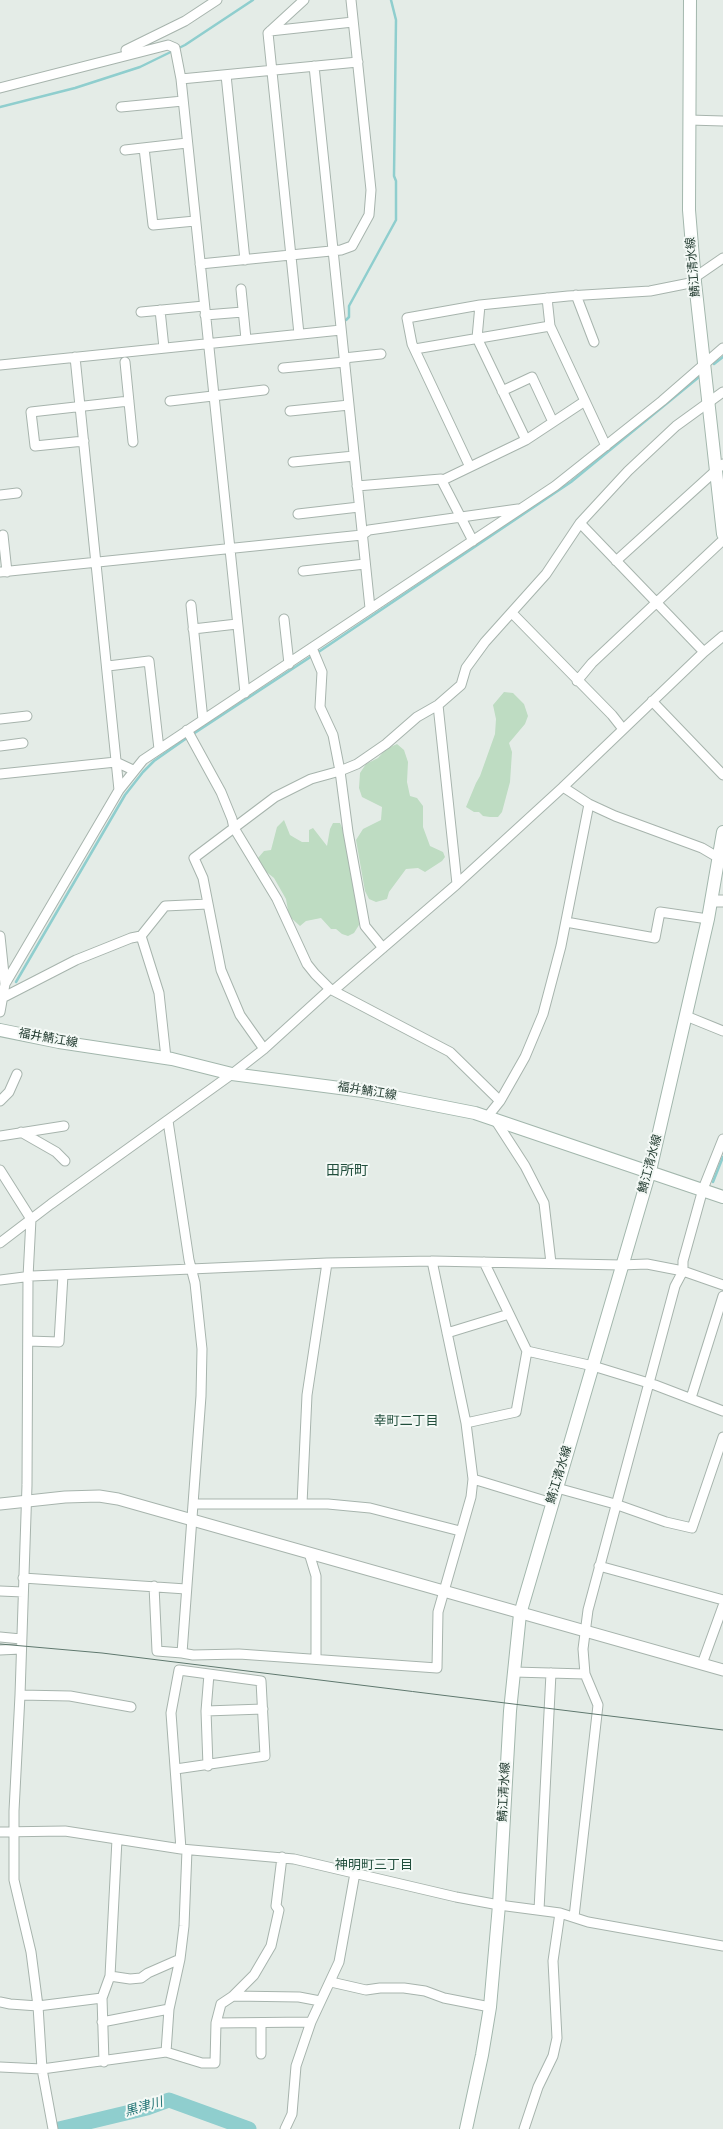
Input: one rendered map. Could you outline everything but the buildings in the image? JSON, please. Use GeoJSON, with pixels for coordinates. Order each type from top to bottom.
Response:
{"type":"FeatureCollection","features":[{"type":"Feature","properties":{"kind":"main road","name":"鯖江清水線"},"geometry":{"type":"LineString","coordinates":[[690,0],[689,210],[694,280],[709,402],[720,471],[723,534]]}},
{"type":"Feature","properties":{"kind":"main road","name":"鯖江清水線"},"geometry":{"type":"LineString","coordinates":[[466,2129],[482,2055],[490,2007],[499,1905],[510,1711],[520,1614],[621,1265],[650,1171],[708,919],[717,901],[719,858],[723,832]]}},
{"type":"Feature","properties":{"kind":"main road","name":"福井鯖江線"},"geometry":{"type":"LineString","coordinates":[[0,1030],[59,1042],[166,1058],[232,1074],[406,1098],[491,1117],[723,1197]]}},
{"type":"Feature","properties":{"kind":"street"},"geometry":{"type":"LineString","coordinates":[[107,59],[185,21],[217,0]]}},
{"type":"Feature","properties":{"kind":"street"},"geometry":{"type":"LineString","coordinates":[[299,334],[268,33],[304,0]]}},
{"type":"Feature","properties":{"kind":"street"},"geometry":{"type":"LineString","coordinates":[[200,264],[333,250],[352,246],[369,215],[371,190],[351,0]]}},
{"type":"Feature","properties":{"kind":"street"},"geometry":{"type":"LineString","coordinates":[[270,31],[354,22]]}},
{"type":"Feature","properties":{"kind":"street"},"geometry":{"type":"LineString","coordinates":[[0,88],[107,59],[168,45],[176,50],[181,79],[245,693]]}},
{"type":"Feature","properties":{"kind":"street"},"geometry":{"type":"LineString","coordinates":[[181,79],[358,62]]}},
{"type":"Feature","properties":{"kind":"street"},"geometry":{"type":"LineString","coordinates":[[314,66],[370,608]]}},
{"type":"Feature","properties":{"kind":"street"},"geometry":{"type":"LineString","coordinates":[[226,75],[245,260]]}},
{"type":"Feature","properties":{"kind":"street"},"geometry":{"type":"LineString","coordinates":[[121,107],[183,101]]}},
{"type":"Feature","properties":{"kind":"street"},"geometry":{"type":"LineString","coordinates":[[689,120],[723,121]]}},
{"type":"Feature","properties":{"kind":"street"},"geometry":{"type":"LineString","coordinates":[[125,150],[187,143]]}},
{"type":"Feature","properties":{"kind":"street"},"geometry":{"type":"LineString","coordinates":[[144,148],[153,225],[195,221]]}},
{"type":"Feature","properties":{"kind":"street"},"geometry":{"type":"LineString","coordinates":[[470,467],[414,349],[407,318],[480,305],[576,295],[650,291],[694,280],[723,258]]}},
{"type":"Feature","properties":{"kind":"street"},"geometry":{"type":"LineString","coordinates":[[241,289],[246,339]]}},
{"type":"Feature","properties":{"kind":"street"},"geometry":{"type":"LineString","coordinates":[[576,295],[594,342]]}},
{"type":"Feature","properties":{"kind":"street"},"geometry":{"type":"LineString","coordinates":[[547,298],[550,326],[606,446]]}},
{"type":"Feature","properties":{"kind":"street"},"geometry":{"type":"LineString","coordinates":[[480,305],[477,338],[526,440]]}},
{"type":"Feature","properties":{"kind":"street"},"geometry":{"type":"LineString","coordinates":[[141,312],[204,306]]}},
{"type":"Feature","properties":{"kind":"street"},"geometry":{"type":"LineString","coordinates":[[160,310],[164,348]]}},
{"type":"Feature","properties":{"kind":"street"},"geometry":{"type":"LineString","coordinates":[[205,315],[243,312]]}},
{"type":"Feature","properties":{"kind":"street"},"geometry":{"type":"LineString","coordinates":[[414,349],[550,326]]}},
{"type":"Feature","properties":{"kind":"street"},"geometry":{"type":"LineString","coordinates":[[0,365],[341,330]]}},
{"type":"Feature","properties":{"kind":"street"},"geometry":{"type":"LineString","coordinates":[[5,984],[119,790],[133,770],[143,760],[159,749],[190,734],[203,720],[289,664],[314,653],[370,608],[522,509],[606,446],[662,401],[723,348]]}},
{"type":"Feature","properties":{"kind":"street"},"geometry":{"type":"LineString","coordinates":[[283,368],[381,354]]}},
{"type":"Feature","properties":{"kind":"street"},"geometry":{"type":"LineString","coordinates":[[75,358],[108,666],[119,790]]}},
{"type":"Feature","properties":{"kind":"street"},"geometry":{"type":"LineString","coordinates":[[125,362],[133,442]]}},
{"type":"Feature","properties":{"kind":"street"},"geometry":{"type":"LineString","coordinates":[[502,391],[532,377],[553,422]]}},
{"type":"Feature","properties":{"kind":"street"},"geometry":{"type":"LineString","coordinates":[[170,401],[264,390]]}},
{"type":"Feature","properties":{"kind":"street"},"geometry":{"type":"LineString","coordinates":[[264,1049],[240,1015],[226,984],[221,970],[203,878],[194,858],[274,798],[312,779],[340,771],[357,764],[386,744],[417,716],[438,705],[461,685],[466,668],[485,642],[546,574],[580,522],[638,461],[676,426],[723,392]]}},
{"type":"Feature","properties":{"kind":"street"},"geometry":{"type":"LineString","coordinates":[[357,486],[443,480],[526,440],[585,400]]}},
{"type":"Feature","properties":{"kind":"street"},"geometry":{"type":"LineString","coordinates":[[84,441],[35,446],[31,412],[129,401]]}},
{"type":"Feature","properties":{"kind":"street"},"geometry":{"type":"LineString","coordinates":[[290,411],[349,405]]}},
{"type":"Feature","properties":{"kind":"street"},"geometry":{"type":"LineString","coordinates":[[293,462],[354,456]]}},
{"type":"Feature","properties":{"kind":"street"},"geometry":{"type":"LineString","coordinates":[[616,561],[720,471]]}},
{"type":"Feature","properties":{"kind":"street"},"geometry":{"type":"LineString","coordinates":[[443,480],[473,541]]}},
{"type":"Feature","properties":{"kind":"street"},"geometry":{"type":"LineString","coordinates":[[0,495],[17,494]]}},
{"type":"Feature","properties":{"kind":"street"},"geometry":{"type":"LineString","coordinates":[[298,514],[359,507]]}},
{"type":"Feature","properties":{"kind":"street"},"geometry":{"type":"LineString","coordinates":[[4,535],[3,572],[362,535],[369,530],[522,509]]}},
{"type":"Feature","properties":{"kind":"street"},"geometry":{"type":"LineString","coordinates":[[580,522],[704,652]]}},
{"type":"Feature","properties":{"kind":"street"},"geometry":{"type":"LineString","coordinates":[[577,681],[592,663],[723,540]]}},
{"type":"Feature","properties":{"kind":"street"},"geometry":{"type":"LineString","coordinates":[[303,571],[365,564]]}},
{"type":"Feature","properties":{"kind":"street"},"geometry":{"type":"LineString","coordinates":[[191,606],[203,720]]}},
{"type":"Feature","properties":{"kind":"street"},"geometry":{"type":"LineString","coordinates":[[512,613],[612,715],[623,729]]}},
{"type":"Feature","properties":{"kind":"street"},"geometry":{"type":"LineString","coordinates":[[284,619],[289,664]]}},
{"type":"Feature","properties":{"kind":"street"},"geometry":{"type":"LineString","coordinates":[[194,629],[237,624]]}},
{"type":"Feature","properties":{"kind":"street"},"geometry":{"type":"LineString","coordinates":[[0,1243],[264,1049],[457,884],[563,788],[652,701],[723,636]]}},
{"type":"Feature","properties":{"kind":"street"},"geometry":{"type":"LineString","coordinates":[[314,653],[322,672],[320,707],[332,735],[340,771],[365,926],[383,948]]}},
{"type":"Feature","properties":{"kind":"street"},"geometry":{"type":"LineString","coordinates":[[108,666],[149,661],[159,749]]}},
{"type":"Feature","properties":{"kind":"street"},"geometry":{"type":"LineString","coordinates":[[652,701],[723,775]]}},
{"type":"Feature","properties":{"kind":"street"},"geometry":{"type":"LineString","coordinates":[[438,705],[457,884]]}},
{"type":"Feature","properties":{"kind":"street"},"geometry":{"type":"LineString","coordinates":[[0,719],[27,716]]}},
{"type":"Feature","properties":{"kind":"street"},"geometry":{"type":"LineString","coordinates":[[190,734],[221,792],[234,828],[275,895],[307,964],[332,990],[450,1052],[500,1101]]}},
{"type":"Feature","properties":{"kind":"street"},"geometry":{"type":"LineString","coordinates":[[0,746],[23,743]]}},
{"type":"Feature","properties":{"kind":"street"},"geometry":{"type":"LineString","coordinates":[[0,774],[116,762],[133,770]]}},
{"type":"Feature","properties":{"kind":"street"},"geometry":{"type":"LineString","coordinates":[[563,788],[590,804],[615,816],[702,848],[719,858]]}},
{"type":"Feature","properties":{"kind":"street"},"geometry":{"type":"LineString","coordinates":[[551,1263],[544,1203],[525,1166],[491,1117],[525,1057],[543,1014],[566,922],[590,804]]}},
{"type":"Feature","properties":{"kind":"street"},"geometry":{"type":"LineString","coordinates":[[2,998],[76,960],[131,938],[141,936],[165,906],[208,904]]}},
{"type":"Feature","properties":{"kind":"street"},"geometry":{"type":"LineString","coordinates":[[566,922],[655,938],[660,912],[708,919]]}},
{"type":"Feature","properties":{"kind":"street"},"geometry":{"type":"LineString","coordinates":[[0,936],[5,984],[0,1012]]}},
{"type":"Feature","properties":{"kind":"street"},"geometry":{"type":"LineString","coordinates":[[141,936],[159,993],[166,1058]]}},
{"type":"Feature","properties":{"kind":"street"},"geometry":{"type":"LineString","coordinates":[[686,1016],[723,1031]]}},
{"type":"Feature","properties":{"kind":"street"},"geometry":{"type":"LineString","coordinates":[[0,1100],[9,1092],[17,1074]]}},
{"type":"Feature","properties":{"kind":"street"},"geometry":{"type":"LineString","coordinates":[[168,1121],[191,1270],[195,1283],[202,1349],[192,1520],[182,1653]]}},
{"type":"Feature","properties":{"kind":"street"},"geometry":{"type":"LineString","coordinates":[[0,1136],[64,1126]]}},
{"type":"Feature","properties":{"kind":"street"},"geometry":{"type":"LineString","coordinates":[[21,1132],[56,1152],[65,1161]]}},
{"type":"Feature","properties":{"kind":"street"},"geometry":{"type":"LineString","coordinates":[[574,1917],[598,1705],[585,1674],[583,1649],[584,1630],[615,1504],[675,1286],[683,1271],[683,1261],[703,1190],[723,1139]]}},
{"type":"Feature","properties":{"kind":"street"},"geometry":{"type":"LineString","coordinates":[[0,1170],[31,1219],[28,1277],[26,1501],[20,1695],[14,1811],[14,1880],[31,1952],[38,2006],[42,2069],[53,2129]]}},
{"type":"Feature","properties":{"kind":"street"},"geometry":{"type":"LineString","coordinates":[[0,1280],[63,1275],[191,1270],[327,1262],[432,1261],[621,1265],[647,1264],[683,1271],[723,1285]]}},
{"type":"Feature","properties":{"kind":"street"},"geometry":{"type":"LineString","coordinates":[[154,1586],[157,1651],[193,1655],[239,1654],[437,1668],[438,1612],[471,1497],[473,1480],[466,1423],[432,1261]]}},
{"type":"Feature","properties":{"kind":"street"},"geometry":{"type":"LineString","coordinates":[[302,1504],[307,1395],[327,1262]]}},
{"type":"Feature","properties":{"kind":"street"},"geometry":{"type":"LineString","coordinates":[[466,1423],[516,1412],[527,1351],[484,1262]]}},
{"type":"Feature","properties":{"kind":"street"},"geometry":{"type":"LineString","coordinates":[[28,1341],[59,1342],[63,1275]]}},
{"type":"Feature","properties":{"kind":"street"},"geometry":{"type":"LineString","coordinates":[[691,1398],[723,1296]]}},
{"type":"Feature","properties":{"kind":"street"},"geometry":{"type":"LineString","coordinates":[[447,1333],[509,1314]]}},
{"type":"Feature","properties":{"kind":"street"},"geometry":{"type":"LineString","coordinates":[[527,1351],[593,1366],[648,1383],[723,1411]]}},
{"type":"Feature","properties":{"kind":"street"},"geometry":{"type":"LineString","coordinates":[[556,1488],[615,1504],[666,1522],[692,1528],[723,1436]]}},
{"type":"Feature","properties":{"kind":"street"},"geometry":{"type":"LineString","coordinates":[[473,1480],[552,1503]]}},
{"type":"Feature","properties":{"kind":"street"},"geometry":{"type":"LineString","coordinates":[[0,1504],[65,1496],[99,1496],[118,1499],[444,1590],[520,1614],[584,1630],[723,1670]]}},
{"type":"Feature","properties":{"kind":"street"},"geometry":{"type":"LineString","coordinates":[[193,1504],[328,1504],[370,1508],[460,1531]]}},
{"type":"Feature","properties":{"kind":"street"},"geometry":{"type":"LineString","coordinates":[[309,1553],[316,1576],[316,1659]]}},
{"type":"Feature","properties":{"kind":"street"},"geometry":{"type":"LineString","coordinates":[[599,1566],[723,1600]]}},
{"type":"Feature","properties":{"kind":"street"},"geometry":{"type":"LineString","coordinates":[[23,1578],[186,1589]]}},
{"type":"Feature","properties":{"kind":"street"},"geometry":{"type":"LineString","coordinates":[[0,1591],[23,1592]]}},
{"type":"Feature","properties":{"kind":"street"},"geometry":{"type":"LineString","coordinates":[[702,1664],[723,1606]]}},
{"type":"Feature","properties":{"kind":"street"},"geometry":{"type":"LineString","coordinates":[[0,1637],[21,1639]]}},
{"type":"Feature","properties":{"kind":"street"},"geometry":{"type":"LineString","coordinates":[[0,1650],[21,1649]]}},
{"type":"Feature","properties":{"kind":"street"},"geometry":{"type":"LineString","coordinates":[[166,2052],[169,2010],[180,1959],[184,1926],[184,1850],[176,1769],[171,1713],[179,1670],[261,1681],[265,1756],[208,1766],[176,1769]]}},
{"type":"Feature","properties":{"kind":"street"},"geometry":{"type":"LineString","coordinates":[[514,1672],[585,1674]]}},
{"type":"Feature","properties":{"kind":"street"},"geometry":{"type":"LineString","coordinates":[[539,1910],[551,1673]]}},
{"type":"Feature","properties":{"kind":"street"},"geometry":{"type":"LineString","coordinates":[[208,1766],[206,1711],[209,1674]]}},
{"type":"Feature","properties":{"kind":"street"},"geometry":{"type":"LineString","coordinates":[[20,1695],[70,1696],[131,1707]]}},
{"type":"Feature","properties":{"kind":"street"},"geometry":{"type":"LineString","coordinates":[[206,1711],[263,1709]]}},
{"type":"Feature","properties":{"kind":"street"},"geometry":{"type":"LineString","coordinates":[[0,1832],[65,1831],[184,1850],[282,1857],[499,1905],[560,1913],[588,1922],[723,1946]]}},
{"type":"Feature","properties":{"kind":"street"},"geometry":{"type":"LineString","coordinates":[[104,2062],[102,1998],[110,1976],[117,1839]]}},
{"type":"Feature","properties":{"kind":"street"},"geometry":{"type":"LineString","coordinates":[[0,2067],[42,2069],[104,2062],[166,2052],[202,2063],[215,2063],[216,2023],[221,2004],[233,1996],[254,1975],[271,1946],[279,1910],[276,1906],[282,1857]]}},
{"type":"Feature","properties":{"kind":"street"},"geometry":{"type":"LineString","coordinates":[[285,2129],[292,2114],[296,2066],[311,2022],[331,1982],[339,1962],[354,1874]]}},
{"type":"Feature","properties":{"kind":"street"},"geometry":{"type":"LineString","coordinates":[[524,2129],[538,2087],[553,2056],[557,2038],[553,1961],[560,1913]]}},
{"type":"Feature","properties":{"kind":"street"},"geometry":{"type":"LineString","coordinates":[[110,1976],[130,1979],[141,1978],[148,1972],[180,1959]]}},
{"type":"Feature","properties":{"kind":"street"},"geometry":{"type":"LineString","coordinates":[[331,1982],[366,1990],[392,1988],[425,1991],[444,1998],[490,2007]]}},
{"type":"Feature","properties":{"kind":"street"},"geometry":{"type":"LineString","coordinates":[[233,1996],[299,1997],[320,2002]]}},
{"type":"Feature","properties":{"kind":"street"},"geometry":{"type":"LineString","coordinates":[[0,2002],[38,2006],[102,1998]]}},
{"type":"Feature","properties":{"kind":"street"},"geometry":{"type":"LineString","coordinates":[[102,2022],[169,2010]]}},
{"type":"Feature","properties":{"kind":"street"},"geometry":{"type":"LineString","coordinates":[[216,2023],[311,2022]]}},
{"type":"Feature","properties":{"kind":"street"},"geometry":{"type":"LineString","coordinates":[[260,2054],[261,2023]]}},
{"type":"Feature","properties":{"kind":"green space"},"geometry":{"type":"Polygon","coordinates":[[[504,692],[513,693],[524,704],[528,716],[525,724],[509,743],[512,752],[510,782],[502,812],[498,817],[490,817],[483,816],[479,812],[474,812],[466,807],[480,776],[495,734],[496,719],[493,705],[504,692]]]}},
{"type":"Feature","properties":{"kind":"green space"},"geometry":{"type":"Polygon","coordinates":[[[397,744],[404,750],[408,762],[407,782],[410,796],[417,798],[423,806],[423,827],[430,846],[443,852],[445,857],[442,861],[425,872],[418,868],[406,869],[389,892],[387,899],[376,902],[369,899],[365,891],[356,840],[363,829],[381,820],[382,807],[362,797],[359,788],[360,773],[366,764],[378,758],[386,749],[397,744]]]}},
{"type":"Feature","properties":{"kind":"green space"},"geometry":{"type":"Polygon","coordinates":[[[284,820],[290,835],[302,842],[309,842],[309,830],[313,828],[327,846],[330,829],[333,823],[340,823],[344,832],[358,906],[359,925],[354,933],[348,936],[342,934],[336,929],[331,929],[321,918],[306,921],[300,926],[289,916],[286,899],[274,878],[264,870],[258,858],[264,851],[271,850],[277,827],[284,820]]]}},
{"type":"Feature","properties":{"kind":"waterway"},"geometry":{"type":"LineString","coordinates":[[0,107],[75,88],[140,67],[185,45],[253,0]]}},
{"type":"Feature","properties":{"kind":"waterway"},"geometry":{"type":"LineString","coordinates":[[346,320],[349,317],[349,306],[396,220],[396,181],[394,176],[396,20],[391,0]]}},
{"type":"Feature","properties":{"kind":"waterway"},"geometry":{"type":"LineString","coordinates":[[714,364],[723,357]]}},
{"type":"Feature","properties":{"kind":"waterway"},"geometry":{"type":"LineString","coordinates":[[317,653],[571,482],[699,377]]}},
{"type":"Feature","properties":{"kind":"waterway"},"geometry":{"type":"LineString","coordinates":[[16,982],[125,795],[143,772],[154,761],[184,740],[312,656]]}},
{"type":"Feature","properties":{"kind":"waterway"},"geometry":{"type":"LineString","coordinates":[[713,1182],[723,1157]]}},
{"type":"Feature","properties":{"kind":"waterway","name":"黒津川"},"geometry":{"type":"LineString","coordinates":[[59,2129],[147,2108],[169,2100],[249,2129]]}},
{"type":"Feature","properties":{"kind":"tram line"},"geometry":{"type":"LineString","coordinates":[[0,1644],[102,1653],[723,1730]]}},
{"type":"Feature","properties":{"kind":"district","name":"田所町"},"geometry":{"type":"Point","coordinates":[347,1172]}},
{"type":"Feature","properties":{"kind":"district","name":"幸町二丁目"},"geometry":{"type":"Point","coordinates":[406,1422]}},
{"type":"Feature","properties":{"kind":"district","name":"神明町三丁目"},"geometry":{"type":"Point","coordinates":[374,1866]}}]}
